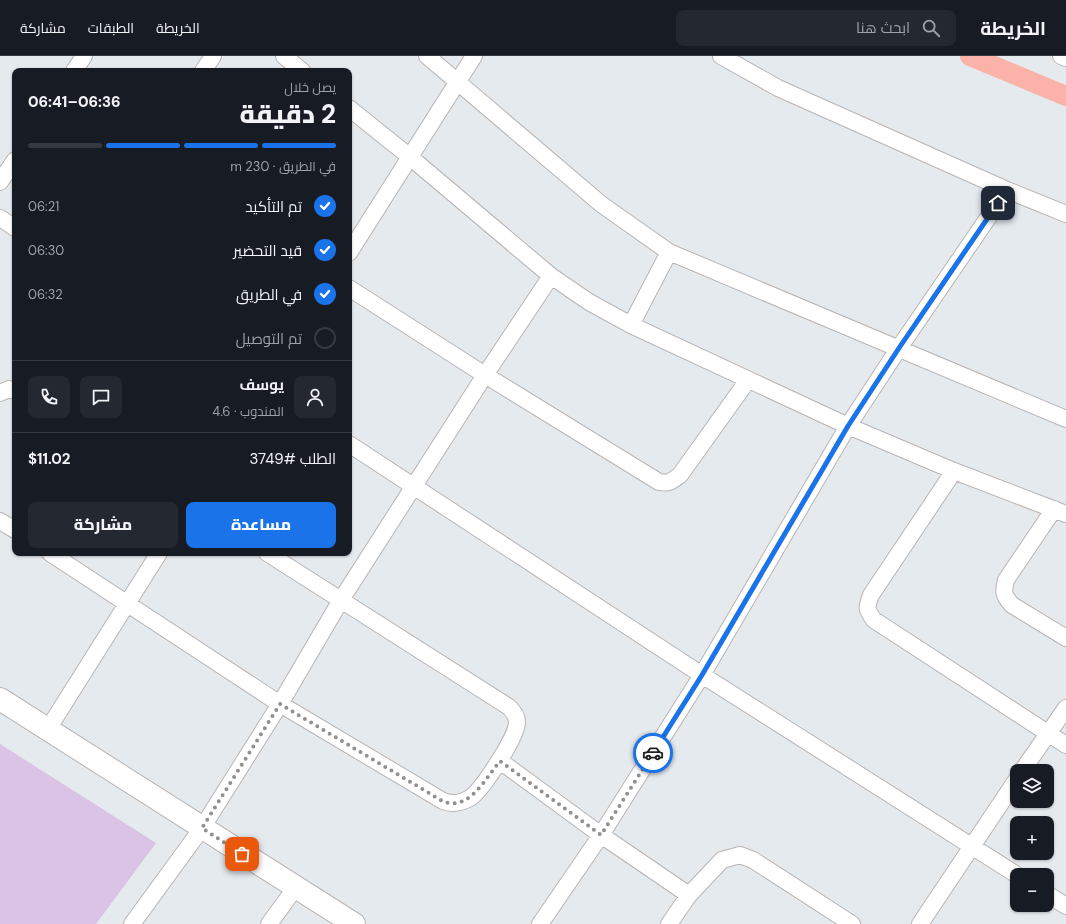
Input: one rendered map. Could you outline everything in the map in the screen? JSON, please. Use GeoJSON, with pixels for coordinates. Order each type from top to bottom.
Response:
{"type":"FeatureCollection","features":[{"type":"Feature","properties":{"kind":"main road"},"geometry":{"type":"LineString","coordinates":[[0,699],[354,924]]}},
{"type":"Feature","properties":{"kind":"street"},"geometry":{"type":"LineString","coordinates":[[76,68],[84,56]]}},
{"type":"Feature","properties":{"kind":"street"},"geometry":{"type":"LineString","coordinates":[[205,68],[213,56]]}},
{"type":"Feature","properties":{"kind":"street"},"geometry":{"type":"LineString","coordinates":[[284,56],[298,68]]}},
{"type":"Feature","properties":{"kind":"street"},"geometry":{"type":"LineString","coordinates":[[427,56],[601,204],[669,252],[1066,419]]}},
{"type":"Feature","properties":{"kind":"street"},"geometry":{"type":"LineString","coordinates":[[352,248],[474,56]]}},
{"type":"Feature","properties":{"kind":"street"},"geometry":{"type":"LineString","coordinates":[[721,56],[778,88],[1007,190],[1066,214]]}},
{"type":"Feature","properties":{"kind":"street"},"geometry":{"type":"LineString","coordinates":[[1061,56],[1066,58]]}},
{"type":"Feature","properties":{"kind":"street"},"geometry":{"type":"LineString","coordinates":[[352,110],[410,157],[551,276],[589,302],[631,325],[848,426],[954,471],[1060,511],[1006,580],[1003,590],[1006,598],[1012,605],[1066,638]]}},
{"type":"Feature","properties":{"kind":"street"},"geometry":{"type":"LineString","coordinates":[[0,182],[12,164]]}},
{"type":"Feature","properties":{"kind":"street"},"geometry":{"type":"LineString","coordinates":[[540,924],[601,835],[702,675],[848,426],[899,348],[1007,190]]}},
{"type":"Feature","properties":{"kind":"street"},"geometry":{"type":"LineString","coordinates":[[0,218],[12,226]]}},
{"type":"Feature","properties":{"kind":"street"},"geometry":{"type":"LineString","coordinates":[[631,325],[669,252]]}},
{"type":"Feature","properties":{"kind":"street"},"geometry":{"type":"LineString","coordinates":[[132,924],[202,828],[280,704],[341,600],[485,375],[551,276]]}},
{"type":"Feature","properties":{"kind":"street"},"geometry":{"type":"LineString","coordinates":[[352,290],[485,375],[659,482],[667,484],[680,475],[748,380]]}},
{"type":"Feature","properties":{"kind":"street"},"geometry":{"type":"LineString","coordinates":[[0,393],[8,389],[12,390]]}},
{"type":"Feature","properties":{"kind":"street"},"geometry":{"type":"LineString","coordinates":[[352,446],[702,675],[1010,870]]}},
{"type":"Feature","properties":{"kind":"street"},"geometry":{"type":"LineString","coordinates":[[954,471],[871,595],[867,606],[868,612],[874,620],[1066,745]]}},
{"type":"Feature","properties":{"kind":"street"},"geometry":{"type":"LineString","coordinates":[[0,521],[12,528]]}},
{"type":"Feature","properties":{"kind":"street"},"geometry":{"type":"LineString","coordinates":[[55,556],[280,704],[444,802],[452,804],[462,802],[471,797],[500,761],[516,733],[518,722],[515,714],[509,707],[272,556]]}},
{"type":"Feature","properties":{"kind":"street"},"geometry":{"type":"LineString","coordinates":[[48,729],[157,556]]}},
{"type":"Feature","properties":{"kind":"street"},"geometry":{"type":"LineString","coordinates":[[1027,764],[1066,708]]}},
{"type":"Feature","properties":{"kind":"street"},"geometry":{"type":"LineString","coordinates":[[500,761],[601,835],[689,895]]}},
{"type":"Feature","properties":{"kind":"street"},"geometry":{"type":"LineString","coordinates":[[920,924],[1010,789]]}},
{"type":"Feature","properties":{"kind":"street"},"geometry":{"type":"LineString","coordinates":[[669,924],[689,895],[722,860],[740,855],[753,860],[852,924]]}},
{"type":"Feature","properties":{"kind":"street"},"geometry":{"type":"LineString","coordinates":[[268,924],[296,887]]}},
{"type":"Feature","properties":{"kind":"street"},"geometry":{"type":"LineString","coordinates":[[1054,898],[1066,906]]}},
{"type":"Feature","properties":{"kind":"shaded area"},"geometry":{"type":"Polygon","coordinates":[[[0,744],[156,843],[96,924],[0,924],[0,744]]]}},
{"type":"Feature","properties":{"kind":"waterway"},"geometry":{"type":"LineString","coordinates":[[970,56],[1066,96]]}},
{"type":"Feature","properties":{"kind":"way so far"},"geometry":{"type":"LineString","coordinates":[[242,854],[202,828],[280,704],[444,802],[452,804],[462,802],[471,797],[500,761],[601,835],[653,753]]}},
{"type":"Feature","properties":{"kind":"route"},"geometry":{"type":"LineString","coordinates":[[653,753],[702,675],[848,426],[899,348],[998,203]]}}]}
